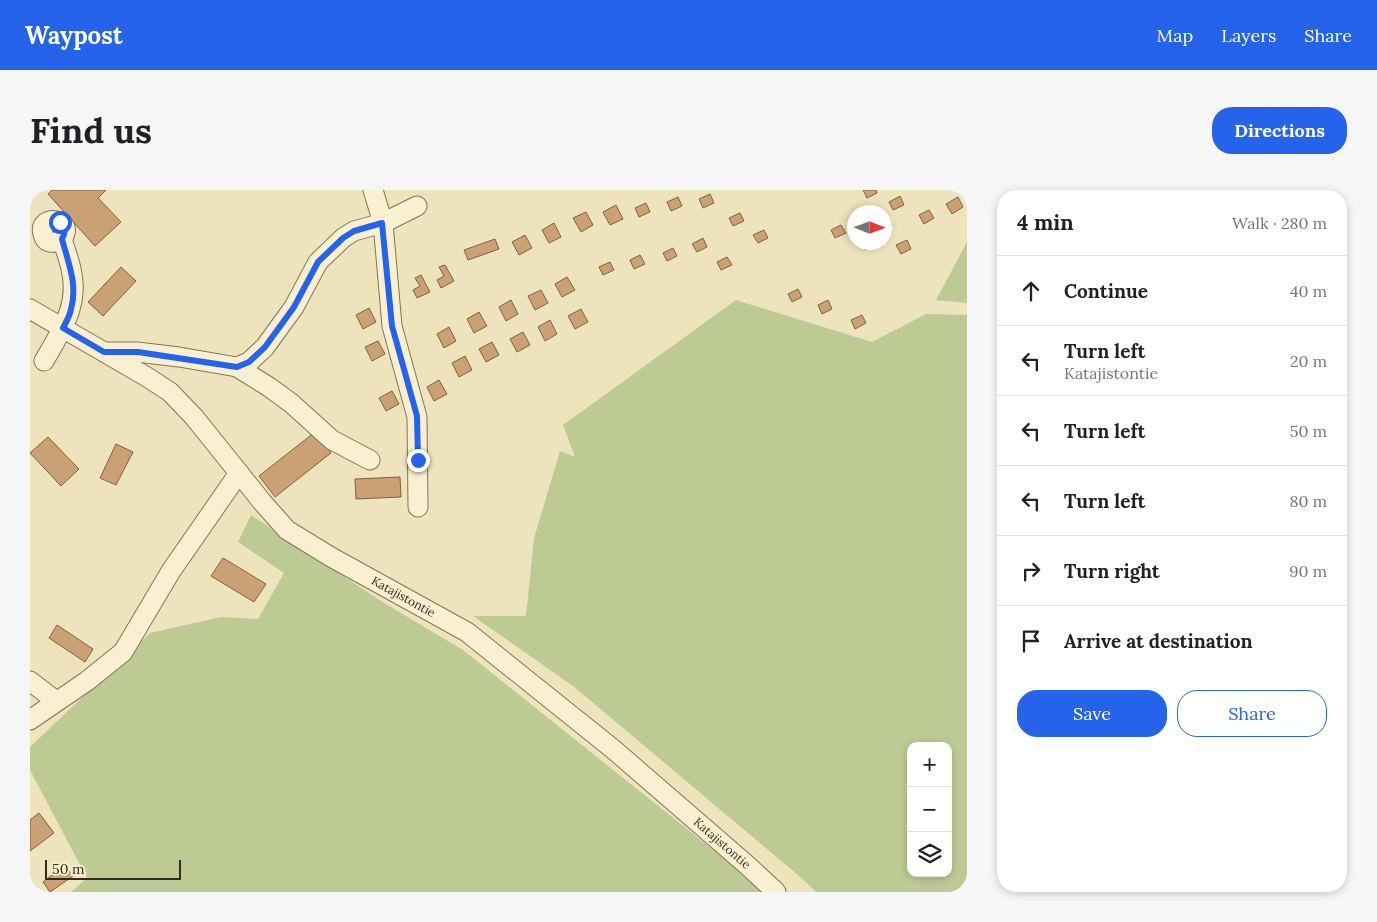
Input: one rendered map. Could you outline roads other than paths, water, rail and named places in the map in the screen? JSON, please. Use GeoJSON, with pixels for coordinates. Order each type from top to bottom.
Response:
{"type":"FeatureCollection","features":[{"type":"Feature","properties":{"kind":"street"},"geometry":{"type":"LineString","coordinates":[[373,190],[382,223],[392,326],[417,416],[418,507]]}},
{"type":"Feature","properties":{"kind":"street"},"geometry":{"type":"LineString","coordinates":[[237,367],[249,362],[265,347],[294,307],[318,262],[343,238],[354,231],[382,223],[417,206]]}},
{"type":"Feature","properties":{"kind":"street"},"geometry":{"type":"LineString","coordinates":[[38,220],[54,220],[63,225],[65,232],[62,239],[74,283],[71,309],[63,328],[44,360]]}},
{"type":"Feature","properties":{"kind":"street","name":"Katajistontie"},"geometry":{"type":"LineString","coordinates":[[30,309],[170,392],[194,417],[263,504],[287,530],[331,557],[467,632],[613,749],[776,892]]}},
{"type":"Feature","properties":{"kind":"street"},"geometry":{"type":"LineString","coordinates":[[104,352],[138,352],[237,367],[291,403],[332,440],[370,460]]}},
{"type":"Feature","properties":{"kind":"street"},"geometry":{"type":"LineString","coordinates":[[30,720],[87,682],[123,652],[172,572],[239,473]]}},
{"type":"Feature","properties":{"kind":"street"},"geometry":{"type":"LineString","coordinates":[[30,681],[56,702]]}}]}
